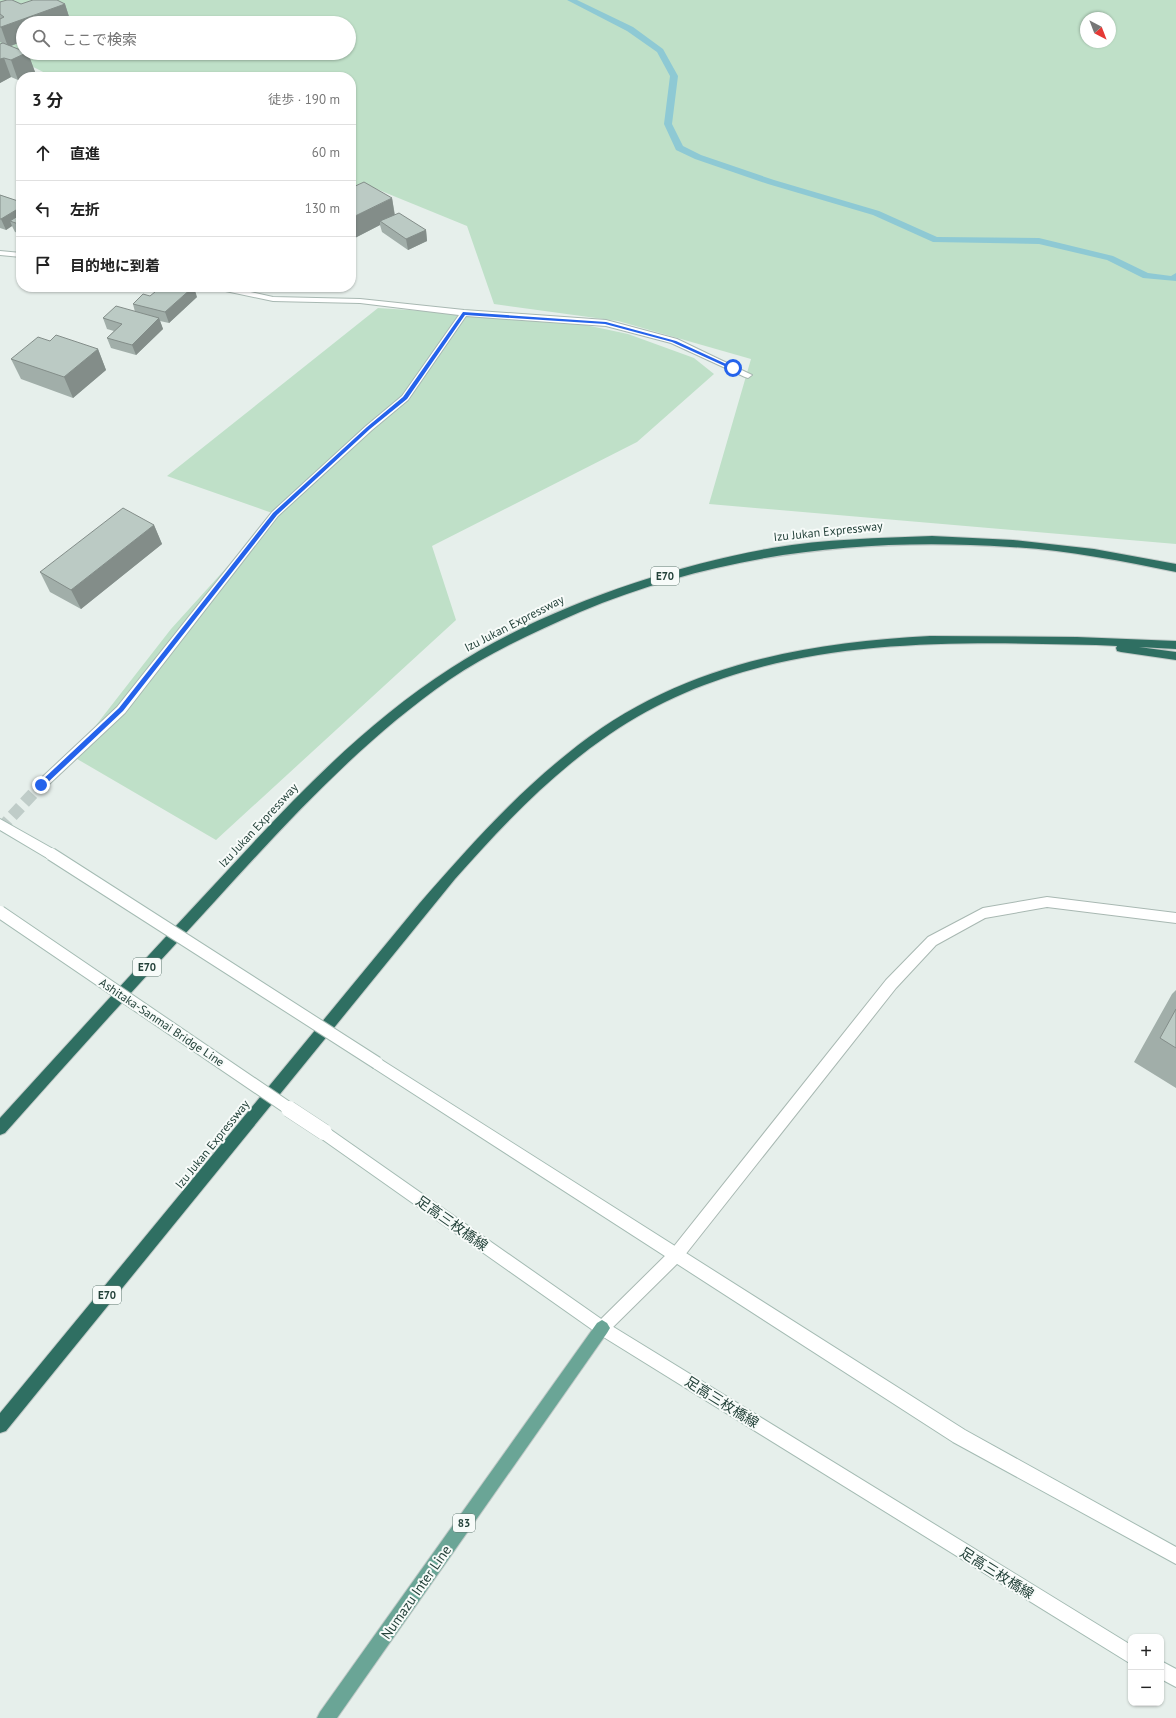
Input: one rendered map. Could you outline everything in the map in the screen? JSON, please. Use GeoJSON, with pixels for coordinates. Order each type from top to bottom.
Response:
{"type":"FeatureCollection","features":[{"type":"Feature","properties":{"kind":"highway","name":"Izu Jukan Expressway"},"geometry":{"type":"LineString","coordinates":[[0,1128],[268,834],[327,774],[386,722],[442,678],[500,644],[561,614],[640,583],[714,562],[798,546],[881,539],[961,539],[1047,546],[1137,559],[1176,568]]}},
{"type":"Feature","properties":{"kind":"highway","name":"Izu Jukan Expressway"},"geometry":{"type":"LineString","coordinates":[[0,1426],[392,945],[478,844],[521,799],[568,757],[623,719],[680,689],[740,667],[803,651],[858,643],[992,639]]}},
{"type":"Feature","properties":{"kind":"highway"},"geometry":{"type":"LineString","coordinates":[[992,639],[1122,641],[1176,645]]}},
{"type":"Feature","properties":{"kind":"highway"},"geometry":{"type":"LineString","coordinates":[[992,639],[1120,648],[1176,656]]}},
{"type":"Feature","properties":{"kind":"main road","name":"Numazu Inter Line"},"geometry":{"type":"LineString","coordinates":[[326,1718],[602,1328]]}},
{"type":"Feature","properties":{"kind":"street"},"geometry":{"type":"LineString","coordinates":[[0,253],[16,255]]}},
{"type":"Feature","properties":{"kind":"street"},"geometry":{"type":"LineString","coordinates":[[240,292],[273,299],[360,301],[464,313],[606,323],[674,342],[748,375]]}},
{"type":"Feature","properties":{"kind":"street"},"geometry":{"type":"LineString","coordinates":[[41,785],[121,710],[275,514],[369,428],[405,398],[464,313]]}},
{"type":"Feature","properties":{"kind":"street"},"geometry":{"type":"LineString","coordinates":[[0,824],[51,854],[959,1436],[1176,1556]]}},
{"type":"Feature","properties":{"kind":"street"},"geometry":{"type":"LineString","coordinates":[[602,1328],[676,1255],[891,984],[932,941],[983,914],[1046,902],[1176,918]]}},
{"type":"Feature","properties":{"kind":"street","name":"Ashitaka-Sanmai Bridge Line"},"geometry":{"type":"LineString","coordinates":[[0,912],[324,1132]]}},
{"type":"Feature","properties":{"kind":"street","name":"足高三枚橋線"},"geometry":{"type":"LineString","coordinates":[[324,1132],[602,1328],[1128,1653]]}},
{"type":"Feature","properties":{"kind":"street"},"geometry":{"type":"LineString","coordinates":[[1164,1672],[1176,1678]]}},
{"type":"Feature","properties":{"kind":"green space"},"geometry":{"type":"Polygon","coordinates":[[[0,0],[1176,0],[1176,544],[709,504],[751,359],[618,321],[494,304],[467,226],[374,188],[356,188],[356,72],[43,72],[20,60],[356,60],[356,16],[16,16],[16,58],[0,50],[0,0]]]}},
{"type":"Feature","properties":{"kind":"green space"},"geometry":{"type":"Polygon","coordinates":[[[378,308],[562,320],[628,334],[694,358],[714,374],[637,442],[432,546],[456,620],[216,840],[72,756],[171,629],[275,514],[167,476],[378,308]]]}},
{"type":"Feature","properties":{"kind":"building"},"geometry":{"type":"Polygon","coordinates":[[[12,0],[21,4],[33,0],[57,0],[65,4],[32,16],[16,16],[16,22],[0,27],[0,19],[4,17],[0,14],[0,2],[12,0]]]}},
{"type":"Feature","properties":{"kind":"building"},"geometry":{"type":"Polygon","coordinates":[[[3,43],[16,48],[16,58],[11,60],[4,58],[0,59],[0,44],[3,43]]]}},
{"type":"Feature","properties":{"kind":"building"},"geometry":{"type":"Polygon","coordinates":[[[364,182],[392,198],[356,216],[356,186],[364,182]]]}},
{"type":"Feature","properties":{"kind":"building"},"geometry":{"type":"Polygon","coordinates":[[[0,195],[16,200],[16,210],[0,219],[0,195]]]}},
{"type":"Feature","properties":{"kind":"building"},"geometry":{"type":"Polygon","coordinates":[[[399,213],[426,230],[406,239],[380,221],[399,213]]]}},
{"type":"Feature","properties":{"kind":"building"},"geometry":{"type":"Polygon","coordinates":[[[16,217],[16,223],[10,221],[16,217]]]}},
{"type":"Feature","properties":{"kind":"building"},"geometry":{"type":"Polygon","coordinates":[[[155,292],[187,292],[165,312],[133,304],[143,294],[150,296],[155,292]]]}},
{"type":"Feature","properties":{"kind":"building"},"geometry":{"type":"Polygon","coordinates":[[[116,306],[159,318],[132,345],[107,338],[122,324],[103,318],[116,306]]]}},
{"type":"Feature","properties":{"kind":"building"},"geometry":{"type":"Polygon","coordinates":[[[56,335],[98,349],[64,377],[11,359],[38,337],[50,341],[56,335]]]}},
{"type":"Feature","properties":{"kind":"building"},"geometry":{"type":"Polygon","coordinates":[[[123,508],[154,525],[71,590],[40,572],[123,508]]]}},
{"type":"Feature","properties":{"kind":"building"},"geometry":{"type":"Polygon","coordinates":[[[1176,1009],[1176,1048],[1160,1038],[1176,1009]]]}},
{"type":"Feature","properties":{"kind":"waterway"},"geometry":{"type":"LineString","coordinates":[[571,0],[630,29],[660,51],[674,76],[668,124],[679,148],[698,157],[771,182],[876,213],[936,240],[1039,241],[1110,258],[1146,276],[1173,279],[1176,276]]}},
{"type":"Feature","properties":{"kind":"tunnel"},"geometry":{"type":"LineString","coordinates":[[0,829],[41,785]]}},
{"type":"Feature","properties":{"kind":"route"},"geometry":{"type":"LineString","coordinates":[[41,785],[121,710],[275,514],[369,428],[405,398],[464,313],[606,323],[674,342],[733,368]]}}]}
